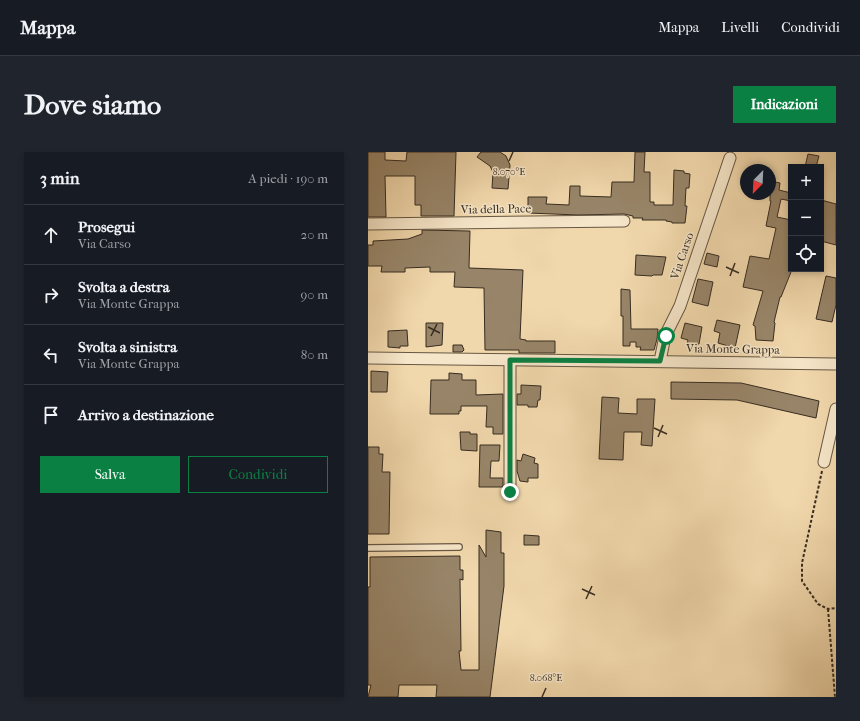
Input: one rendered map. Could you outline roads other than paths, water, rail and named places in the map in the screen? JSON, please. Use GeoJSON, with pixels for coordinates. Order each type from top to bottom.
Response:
{"type":"FeatureCollection","features":[{"type":"Feature","properties":{"kind":"street","name":"Via Carso"},"geometry":{"type":"LineString","coordinates":[[660,361],[666,336],[680,306],[730,158]]}},
{"type":"Feature","properties":{"kind":"street","name":"Via della Pace"},"geometry":{"type":"LineString","coordinates":[[368,224],[624,221]]}},
{"type":"Feature","properties":{"kind":"street","name":"Via Monte Grappa"},"geometry":{"type":"LineString","coordinates":[[368,358],[836,364]]}},
{"type":"Feature","properties":{"kind":"street"},"geometry":{"type":"LineString","coordinates":[[510,360],[510,492]]}},
{"type":"Feature","properties":{"kind":"street"},"geometry":{"type":"LineString","coordinates":[[824,462],[836,409]]}},
{"type":"Feature","properties":{"kind":"lane"},"geometry":{"type":"LineString","coordinates":[[368,548],[459,546]]}}]}
